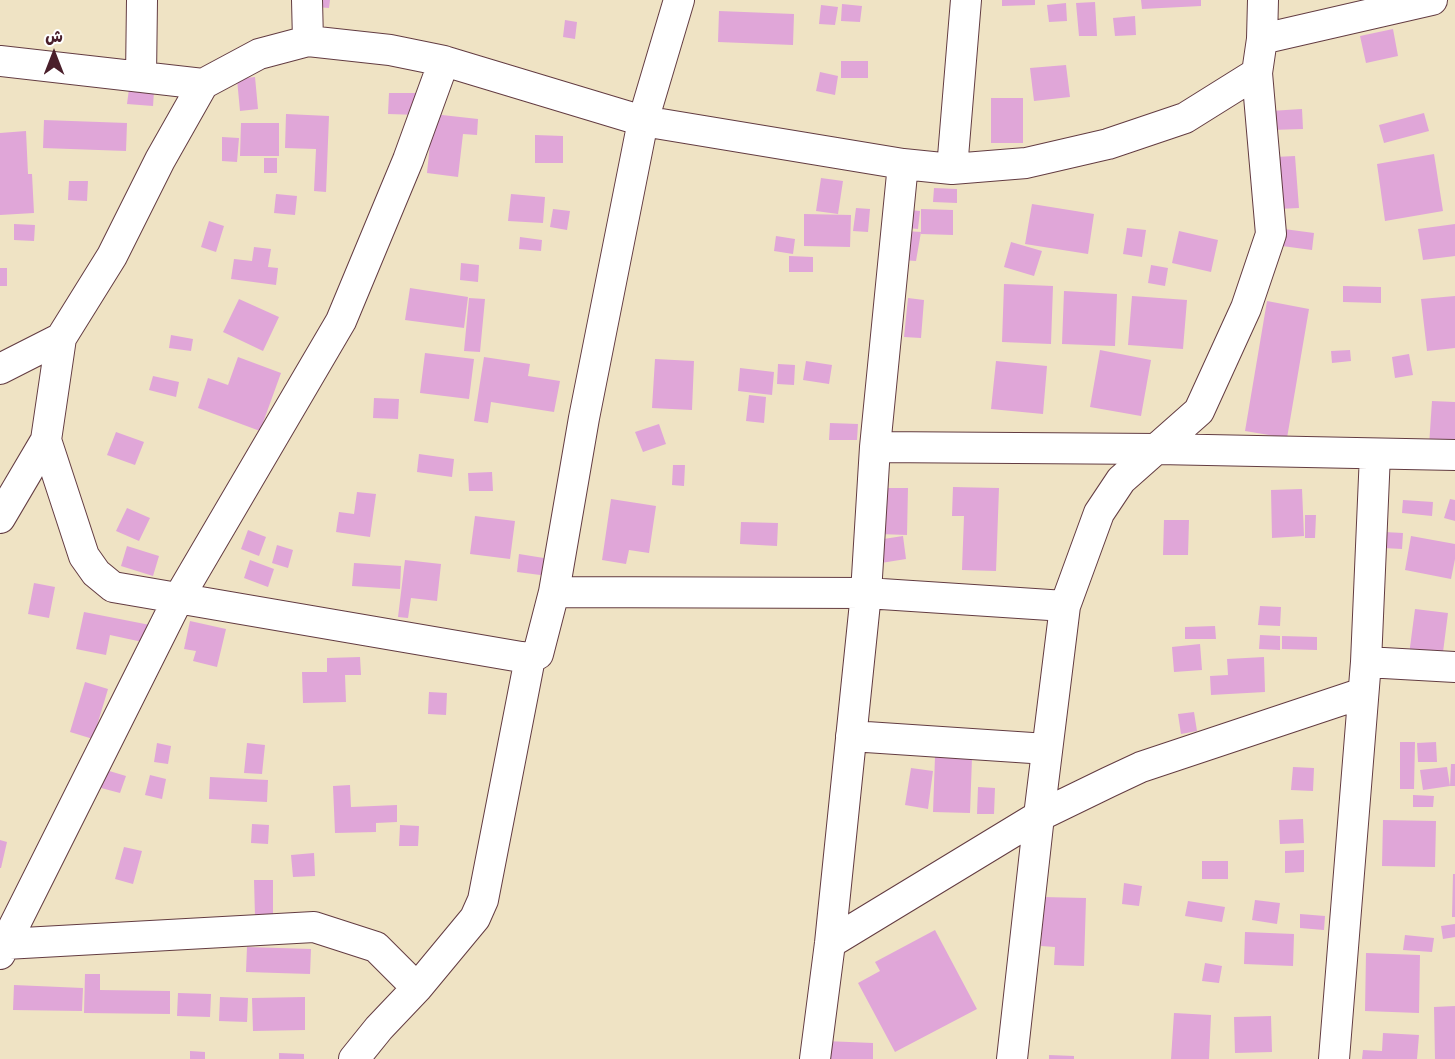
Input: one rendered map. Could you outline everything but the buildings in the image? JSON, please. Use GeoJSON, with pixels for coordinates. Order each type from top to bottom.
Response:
{"type":"FeatureCollection","features":[{"type":"Feature","properties":{"kind":"street"},"geometry":{"type":"LineString","coordinates":[[141,77],[142,0]]}},
{"type":"Feature","properties":{"kind":"street"},"geometry":{"type":"LineString","coordinates":[[307,0],[308,41]]}},
{"type":"Feature","properties":{"kind":"street"},"geometry":{"type":"LineString","coordinates":[[46,440],[84,556],[96,573],[112,587],[530,657],[538,654],[555,592],[584,418],[643,121],[679,0]]}},
{"type":"Feature","properties":{"kind":"street"},"geometry":{"type":"LineString","coordinates":[[952,169],[966,0]]}},
{"type":"Feature","properties":{"kind":"street"},"geometry":{"type":"LineString","coordinates":[[1012,1059],[1065,606],[1100,513],[1121,480],[1199,411],[1246,308],[1270,234],[1257,73],[1262,39],[1263,0]]}},
{"type":"Feature","properties":{"kind":"street"},"geometry":{"type":"LineString","coordinates":[[1262,39],[1432,0]]}},
{"type":"Feature","properties":{"kind":"street"},"geometry":{"type":"LineString","coordinates":[[0,518],[46,440],[61,338],[112,256],[160,160],[203,84],[259,54],[308,41],[390,50],[444,61],[643,121],[903,164],[952,169],[1026,163],[1108,144],[1185,118],[1257,73]]}},
{"type":"Feature","properties":{"kind":"street"},"geometry":{"type":"LineString","coordinates":[[0,61],[203,84]]}},
{"type":"Feature","properties":{"kind":"street"},"geometry":{"type":"LineString","coordinates":[[3,949],[178,599],[341,321],[408,160],[444,61]]}},
{"type":"Feature","properties":{"kind":"street"},"geometry":{"type":"LineString","coordinates":[[815,1059],[830,943],[866,593],[876,447],[903,164]]}},
{"type":"Feature","properties":{"kind":"street"},"geometry":{"type":"LineString","coordinates":[[0,369],[61,338]]}},
{"type":"Feature","properties":{"kind":"street"},"geometry":{"type":"LineString","coordinates":[[876,447],[1158,449],[1455,455]]}},
{"type":"Feature","properties":{"kind":"street"},"geometry":{"type":"LineString","coordinates":[[1334,1059],[1366,662],[1375,454]]}},
{"type":"Feature","properties":{"kind":"street"},"geometry":{"type":"LineString","coordinates":[[555,592],[866,593],[1065,606]]}},
{"type":"Feature","properties":{"kind":"street"},"geometry":{"type":"LineString","coordinates":[[354,1059],[475,918],[483,900],[530,657]]}},
{"type":"Feature","properties":{"kind":"street"},"geometry":{"type":"LineString","coordinates":[[1366,662],[1455,667]]}},
{"type":"Feature","properties":{"kind":"street"},"geometry":{"type":"LineString","coordinates":[[830,943],[1039,816],[1141,767],[1363,693]]}},
{"type":"Feature","properties":{"kind":"street"},"geometry":{"type":"LineString","coordinates":[[851,736],[1047,748]]}},
{"type":"Feature","properties":{"kind":"street"},"geometry":{"type":"LineString","coordinates":[[3,949],[314,927],[376,947],[417,988]]}}]}
